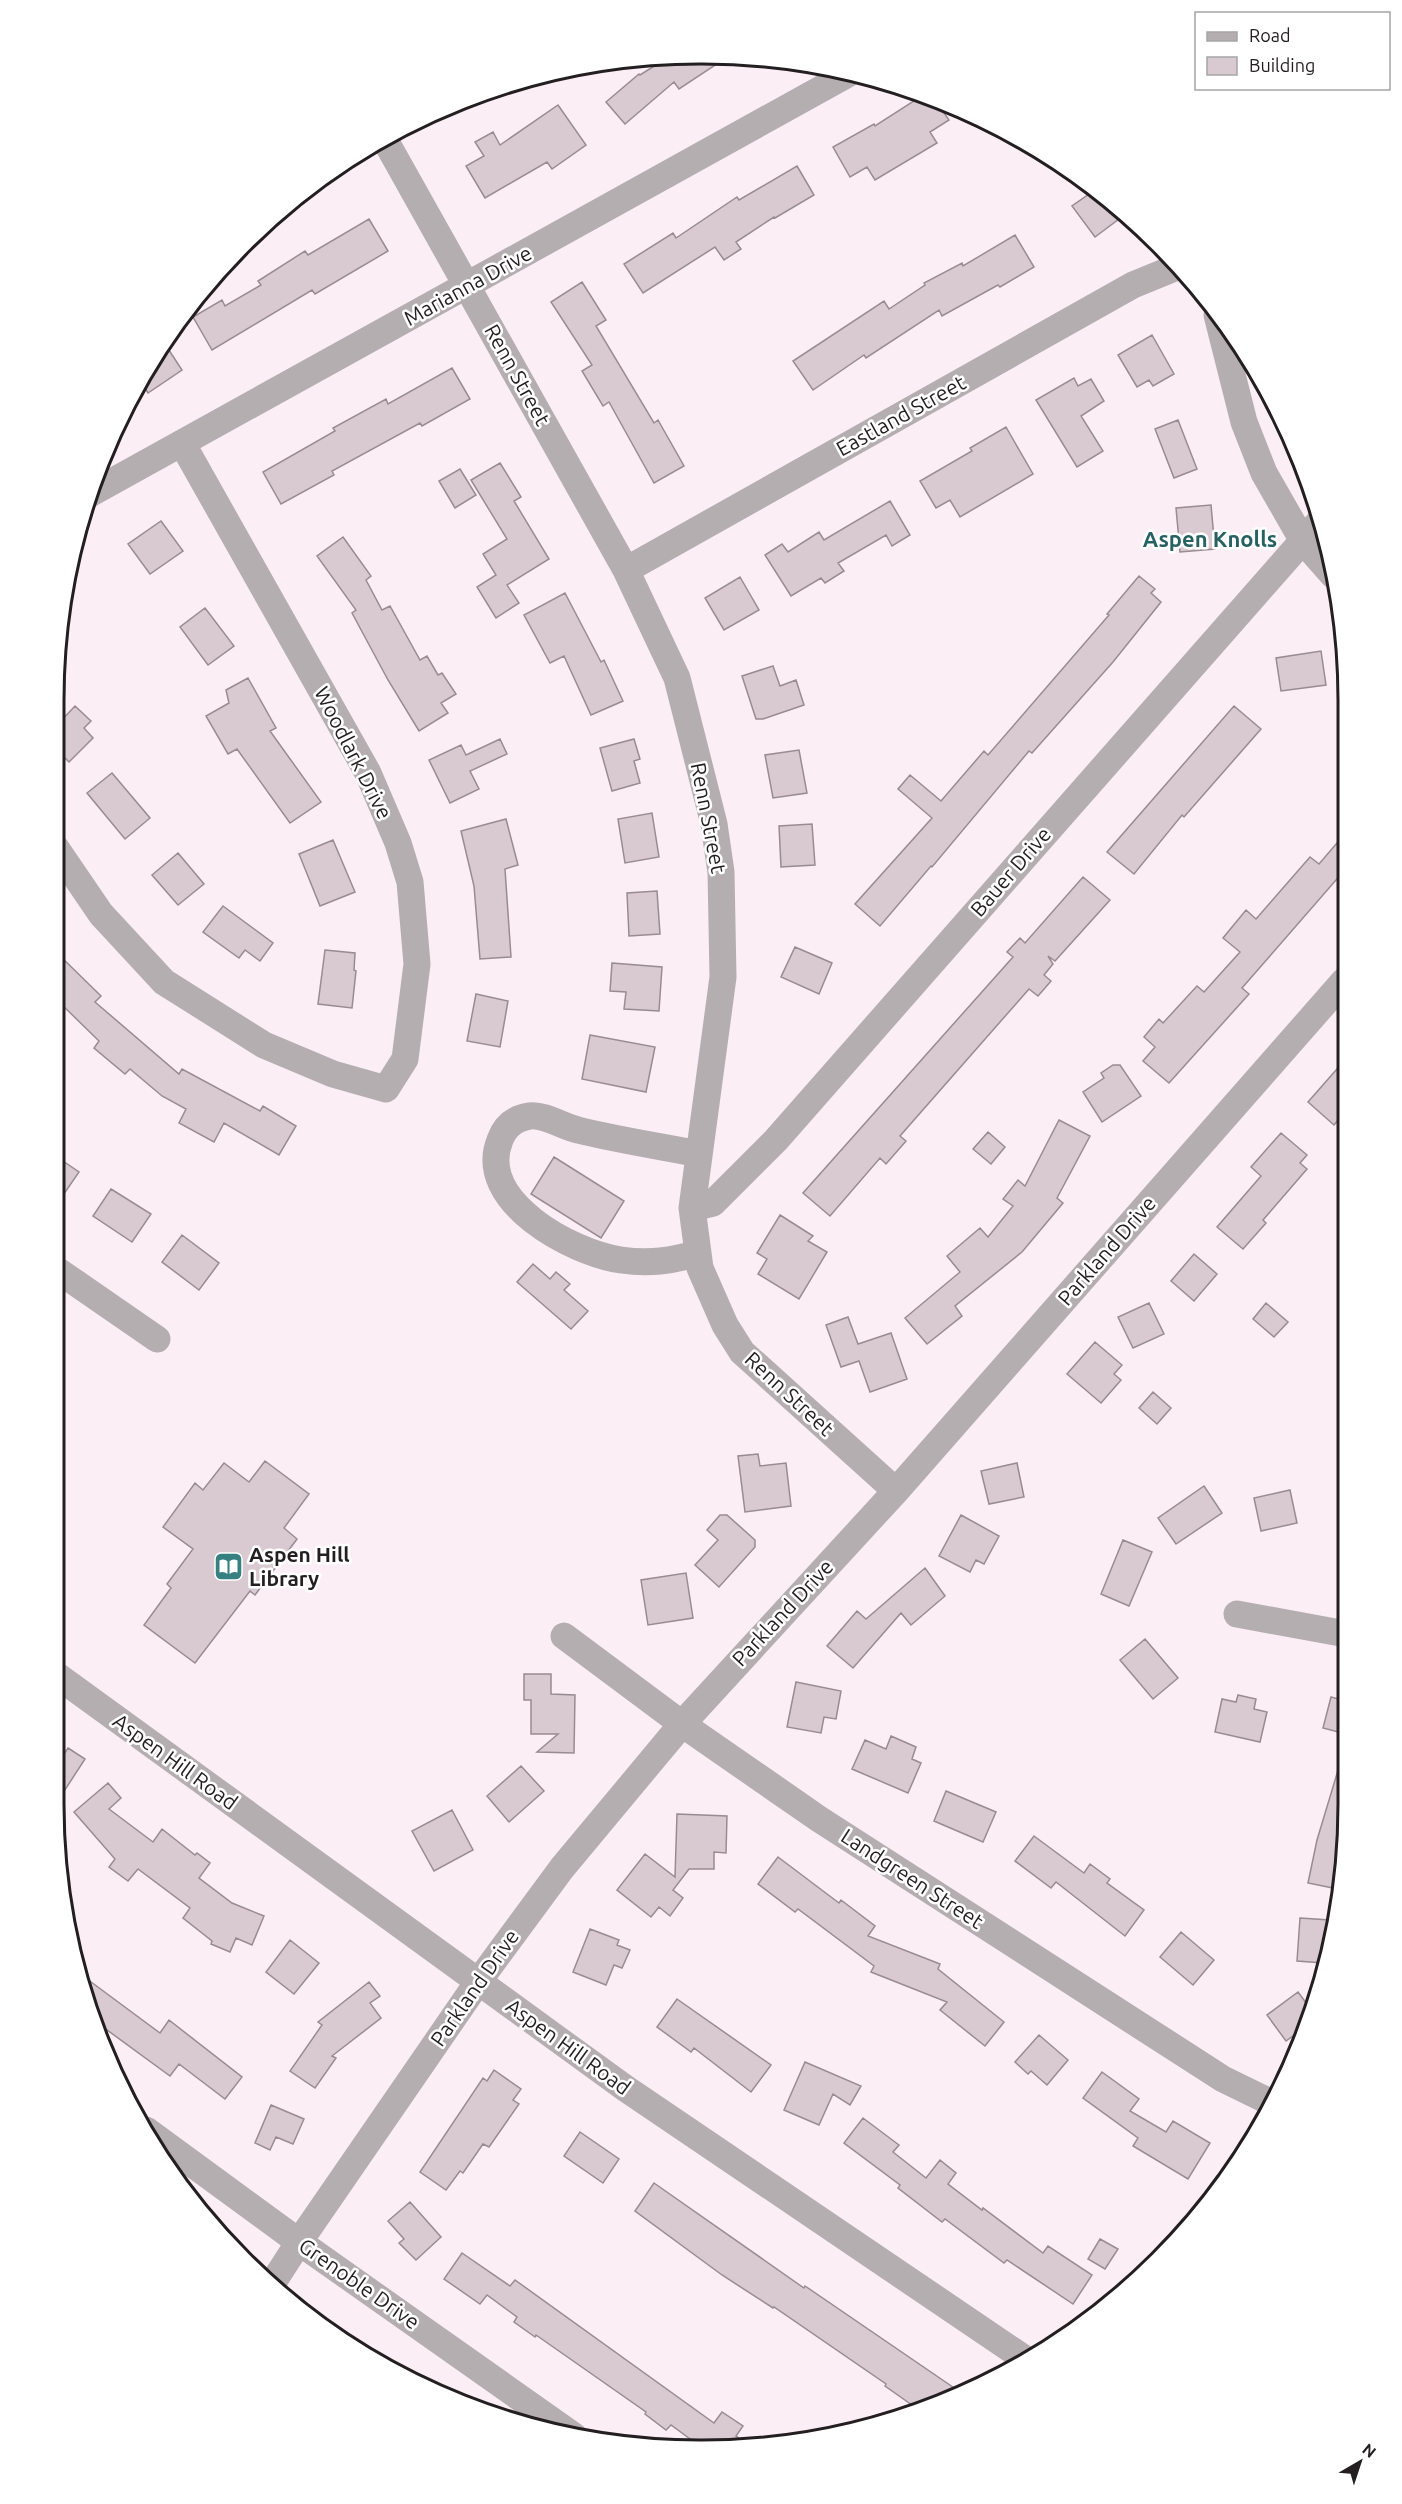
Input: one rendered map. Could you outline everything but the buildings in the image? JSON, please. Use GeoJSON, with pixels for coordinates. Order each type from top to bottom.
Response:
{"type":"FeatureCollection","features":[{"type":"Feature","properties":{"kind":"street","name":"Marianna Drive"},"geometry":{"type":"LineString","coordinates":[[101,488],[838,80]]}},
{"type":"Feature","properties":{"kind":"street","name":"Renn Street"},"geometry":{"type":"LineString","coordinates":[[389,147],[626,570],[677,678],[714,824],[721,872],[723,977],[692,1208],[700,1268],[725,1325],[742,1352],[896,1491]]}},
{"type":"Feature","properties":{"kind":"street","name":"Eastland Street"},"geometry":{"type":"LineString","coordinates":[[626,570],[1133,285],[1169,270]]}},
{"type":"Feature","properties":{"kind":"street"},"geometry":{"type":"LineString","coordinates":[[1222,337],[1244,422],[1264,473],[1312,531]]}},
{"type":"Feature","properties":{"kind":"street","name":"Woodlark Drive"},"geometry":{"type":"LineString","coordinates":[[64,860],[101,914],[164,982],[264,1045],[333,1074],[386,1089],[405,1059],[417,964],[410,882],[398,843],[368,773],[182,443]]}},
{"type":"Feature","properties":{"kind":"street","name":"Bauer Drive"},"geometry":{"type":"LineString","coordinates":[[692,1208],[713,1203],[776,1140],[1312,531]]}},
{"type":"Feature","properties":{"kind":"street","name":"Parkland Drive"},"geometry":{"type":"LineString","coordinates":[[276,2277],[478,1982],[562,1868],[682,1724],[896,1491],[1338,988]]}},
{"type":"Feature","properties":{"kind":"street"},"geometry":{"type":"LineString","coordinates":[[698,1253],[668,1262],[620,1260],[569,1245],[528,1218],[500,1178],[495,1152],[503,1131],[515,1120],[532,1116],[576,1130],[699,1154]]}},
{"type":"Feature","properties":{"kind":"street"},"geometry":{"type":"LineString","coordinates":[[64,1275],[157,1339]]}},
{"type":"Feature","properties":{"kind":"street"},"geometry":{"type":"LineString","coordinates":[[1237,1614],[1338,1633]]}},
{"type":"Feature","properties":{"kind":"street","name":"Landgreen Street"},"geometry":{"type":"LineString","coordinates":[[564,1636],[682,1724],[819,1820],[1223,2079],[1264,2099]]}},
{"type":"Feature","properties":{"kind":"street","name":"Aspen Hill Road"},"geometry":{"type":"LineString","coordinates":[[64,1681],[624,2088],[1018,2354]]}},
{"type":"Feature","properties":{"kind":"street","name":"Grenoble Drive"},"geometry":{"type":"LineString","coordinates":[[163,2143],[299,2242],[554,2422]]}},
{"type":"Feature","properties":{"kind":"place","name":"Aspen Hill Library"},"geometry":{"type":"Point","coordinates":[228,1567]}},
{"type":"Feature","properties":{"kind":"district","name":"Aspen Knolls"},"geometry":{"type":"Point","coordinates":[1210,539]}}]}
